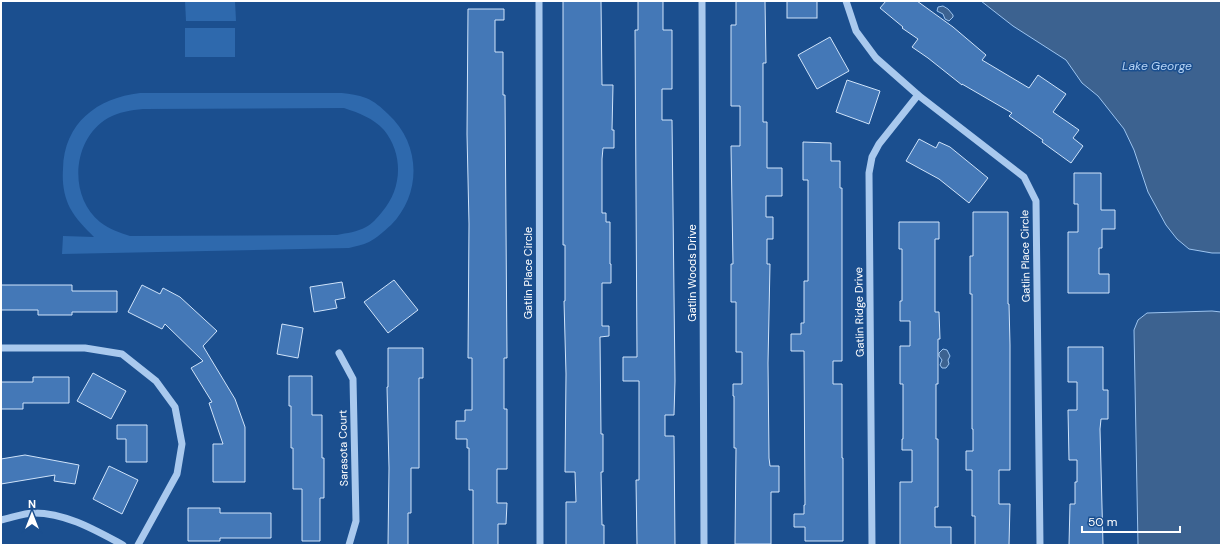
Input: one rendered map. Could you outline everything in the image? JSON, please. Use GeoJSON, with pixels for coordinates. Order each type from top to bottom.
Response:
{"type":"FeatureCollection","features":[{"type":"Feature","properties":{"kind":"street","name":"Gatlin Place Circle"},"geometry":{"type":"LineString","coordinates":[[539,1],[540,545]]}},
{"type":"Feature","properties":{"kind":"street","name":"Gatlin Woods Drive"},"geometry":{"type":"LineString","coordinates":[[702,1],[704,545]]}},
{"type":"Feature","properties":{"kind":"street","name":"Gatlin Place Circle"},"geometry":{"type":"LineString","coordinates":[[846,1],[856,31],[876,58],[918,95],[1024,177],[1036,201],[1040,545]]}},
{"type":"Feature","properties":{"kind":"street","name":"Gatlin Ridge Drive"},"geometry":{"type":"LineString","coordinates":[[872,545],[869,173],[872,157],[879,144],[918,95]]}},
{"type":"Feature","properties":{"kind":"street"},"geometry":{"type":"LineString","coordinates":[[1,348],[85,348],[122,354],[156,381],[175,407],[182,444],[177,474],[138,545]]}},
{"type":"Feature","properties":{"kind":"street","name":"Sarasota Court"},"geometry":{"type":"LineString","coordinates":[[339,353],[352,378],[356,521],[349,545]]}},
{"type":"Feature","properties":{"kind":"street"},"geometry":{"type":"LineString","coordinates":[[1,520],[33,512],[59,516],[92,528],[123,545]]}},
{"type":"Feature","properties":{"kind":"shaded area"},"geometry":{"type":"Polygon","coordinates":[[[185,1],[235,1],[236,21],[186,21],[185,1]]]}},
{"type":"Feature","properties":{"kind":"shaded area"},"geometry":{"type":"Polygon","coordinates":[[[185,28],[235,28],[235,57],[185,57],[185,28]]]}},
{"type":"Feature","properties":{"kind":"shaded area"},"geometry":{"type":"Polygon","coordinates":[[[140,93],[342,93],[366,98],[378,105],[388,114],[399,126],[407,140],[412,154],[414,169],[408,198],[401,212],[391,225],[367,243],[349,248],[62,254],[63,236],[94,237],[72,212],[65,194],[63,169],[69,138],[76,126],[97,107],[124,96],[140,93]],[[344,108],[143,109],[112,116],[96,127],[87,139],[81,153],[78,168],[79,183],[83,198],[90,211],[100,222],[107,227],[130,236],[337,235],[359,230],[372,223],[389,203],[397,183],[397,161],[395,150],[384,130],[380,126],[360,114],[344,108]]]}},
{"type":"Feature","properties":{"kind":"water","name":"Lake George"},"geometry":{"type":"Polygon","coordinates":[[[981,1],[1221,1],[1221,253],[1189,249],[1177,239],[1166,225],[1148,192],[1134,150],[1124,129],[1098,96],[1082,83],[1066,60],[1013,26],[981,1]]]}},
{"type":"Feature","properties":{"kind":"water"},"geometry":{"type":"Polygon","coordinates":[[[943,6],[953,15],[949,21],[945,19],[943,14],[937,11],[938,7],[943,6]]]}},
{"type":"Feature","properties":{"kind":"water"},"geometry":{"type":"Polygon","coordinates":[[[1221,312],[1221,545],[1138,545],[1134,330],[1138,320],[1147,313],[1221,312]]]}},
{"type":"Feature","properties":{"kind":"water"},"geometry":{"type":"Polygon","coordinates":[[[943,349],[947,350],[950,356],[948,360],[949,364],[946,368],[942,368],[940,365],[942,360],[939,353],[943,349]]]}},
{"type":"Feature","properties":{"kind":"building"},"geometry":{"type":"Polygon","coordinates":[[[563,1],[601,1],[602,85],[613,85],[612,130],[614,130],[614,148],[603,148],[602,159],[602,213],[606,213],[606,222],[610,222],[611,264],[611,283],[602,283],[602,326],[609,326],[609,336],[600,337],[601,434],[603,434],[603,472],[601,472],[602,525],[604,525],[604,545],[566,545],[566,502],[576,502],[575,472],[565,472],[566,374],[564,301],[565,245],[563,245],[563,1]]]}},
{"type":"Feature","properties":{"kind":"building"},"geometry":{"type":"Polygon","coordinates":[[[638,1],[663,1],[663,30],[672,30],[672,89],[662,89],[662,120],[672,120],[675,381],[674,415],[665,415],[665,436],[674,436],[675,545],[637,545],[636,480],[639,480],[639,381],[623,381],[623,357],[637,357],[635,30],[638,30],[638,1]]]}},
{"type":"Feature","properties":{"kind":"building"},"geometry":{"type":"Polygon","coordinates":[[[736,1],[765,1],[766,63],[763,63],[763,122],[767,122],[767,168],[782,168],[782,196],[766,196],[766,217],[773,217],[773,239],[767,239],[767,264],[770,264],[768,363],[769,458],[770,466],[779,466],[779,492],[771,492],[771,544],[735,544],[736,448],[734,448],[733,384],[742,384],[742,352],[736,352],[736,302],[731,302],[731,264],[733,264],[731,146],[740,146],[740,106],[731,106],[731,25],[736,25],[736,1]]]}},
{"type":"Feature","properties":{"kind":"building"},"geometry":{"type":"Polygon","coordinates":[[[787,1],[817,1],[817,18],[787,18],[787,1]]]}},
{"type":"Feature","properties":{"kind":"building"},"geometry":{"type":"Polygon","coordinates":[[[886,1],[917,1],[953,27],[986,55],[982,60],[1029,88],[1038,75],[1066,94],[1053,112],[1079,130],[1073,138],[1083,146],[1071,163],[1042,142],[1043,140],[1009,116],[1012,113],[962,85],[912,47],[918,39],[902,28],[903,27],[880,8],[886,1]]]}},
{"type":"Feature","properties":{"kind":"building"},"geometry":{"type":"Polygon","coordinates":[[[468,9],[504,9],[504,20],[495,20],[495,52],[503,52],[503,95],[505,95],[507,358],[504,358],[504,409],[507,409],[507,469],[497,469],[497,503],[507,503],[506,524],[498,524],[498,545],[473,545],[473,490],[469,490],[469,448],[467,448],[467,439],[456,439],[456,421],[465,421],[465,410],[472,410],[472,358],[468,358],[468,9]]]}},
{"type":"Feature","properties":{"kind":"building"},"geometry":{"type":"Polygon","coordinates":[[[830,37],[849,71],[817,89],[798,55],[830,37]]]}},
{"type":"Feature","properties":{"kind":"building"},"geometry":{"type":"Polygon","coordinates":[[[847,80],[880,91],[869,124],[836,112],[847,80]]]}},
{"type":"Feature","properties":{"kind":"building"},"geometry":{"type":"Polygon","coordinates":[[[919,139],[936,148],[939,142],[950,147],[988,178],[969,203],[939,179],[906,161],[919,139]]]}},
{"type":"Feature","properties":{"kind":"building"},"geometry":{"type":"Polygon","coordinates":[[[803,142],[831,143],[831,161],[840,161],[840,188],[842,188],[842,361],[833,361],[833,384],[842,384],[843,541],[805,541],[805,527],[794,527],[794,514],[804,514],[805,505],[804,351],[791,351],[791,334],[801,334],[801,323],[804,323],[804,281],[808,281],[808,180],[803,180],[803,142]]]}},
{"type":"Feature","properties":{"kind":"building"},"geometry":{"type":"Polygon","coordinates":[[[1074,173],[1101,173],[1101,210],[1115,210],[1115,229],[1102,229],[1102,248],[1099,248],[1099,274],[1109,274],[1109,293],[1068,293],[1068,232],[1078,232],[1078,204],[1074,204],[1074,173]]]}},
{"type":"Feature","properties":{"kind":"building"},"geometry":{"type":"Polygon","coordinates":[[[973,212],[1008,212],[1010,470],[999,470],[999,504],[1010,504],[1009,545],[975,545],[975,516],[972,516],[972,470],[966,470],[966,451],[973,451],[972,294],[970,294],[970,256],[973,256],[973,212]]]}},
{"type":"Feature","properties":{"kind":"building"},"geometry":{"type":"Polygon","coordinates":[[[899,222],[939,222],[939,239],[935,239],[935,312],[939,312],[940,339],[938,339],[938,384],[936,384],[938,507],[935,507],[935,527],[951,527],[951,545],[900,545],[900,482],[912,482],[912,450],[902,450],[903,384],[900,384],[900,346],[910,346],[910,321],[900,321],[900,301],[902,301],[902,249],[899,249],[899,222]]]}},
{"type":"Feature","properties":{"kind":"building"},"geometry":{"type":"Polygon","coordinates":[[[394,280],[418,310],[388,333],[364,302],[394,280]]]}},
{"type":"Feature","properties":{"kind":"building"},"geometry":{"type":"Polygon","coordinates":[[[342,282],[345,298],[335,300],[337,308],[314,312],[310,287],[342,282]]]}},
{"type":"Feature","properties":{"kind":"building"},"geometry":{"type":"Polygon","coordinates":[[[1,285],[72,285],[72,291],[117,291],[117,312],[72,312],[72,315],[38,315],[38,310],[1,310],[1,285]]]}},
{"type":"Feature","properties":{"kind":"building"},"geometry":{"type":"Polygon","coordinates":[[[142,285],[160,294],[163,288],[180,297],[217,331],[203,346],[235,399],[245,427],[245,482],[213,482],[213,444],[223,444],[209,403],[212,402],[191,368],[203,361],[165,324],[162,329],[128,312],[142,285]]]}},
{"type":"Feature","properties":{"kind":"building"},"geometry":{"type":"Polygon","coordinates":[[[282,324],[303,328],[298,358],[277,354],[282,324]]]}},
{"type":"Feature","properties":{"kind":"building"},"geometry":{"type":"Polygon","coordinates":[[[1068,347],[1103,347],[1103,390],[1108,390],[1108,419],[1101,419],[1100,429],[1103,545],[1069,545],[1070,504],[1075,504],[1077,460],[1069,460],[1068,410],[1077,410],[1077,382],[1068,382],[1068,347]]]}},
{"type":"Feature","properties":{"kind":"building"},"geometry":{"type":"Polygon","coordinates":[[[388,348],[423,348],[423,378],[419,378],[419,468],[411,468],[411,513],[408,513],[408,545],[388,545],[388,348]]]}},
{"type":"Feature","properties":{"kind":"building"},"geometry":{"type":"Polygon","coordinates":[[[93,373],[126,391],[111,419],[77,401],[93,373]]]}},
{"type":"Feature","properties":{"kind":"building"},"geometry":{"type":"Polygon","coordinates":[[[289,376],[312,376],[312,415],[322,415],[324,498],[320,498],[320,541],[302,541],[302,489],[293,489],[293,448],[291,448],[289,376]]]}},
{"type":"Feature","properties":{"kind":"building"},"geometry":{"type":"Polygon","coordinates":[[[33,377],[69,377],[69,403],[23,403],[23,409],[1,409],[1,382],[33,382],[33,377]]]}},
{"type":"Feature","properties":{"kind":"building"},"geometry":{"type":"Polygon","coordinates":[[[117,425],[147,425],[147,462],[126,462],[126,439],[117,439],[117,425]]]}},
{"type":"Feature","properties":{"kind":"building"},"geometry":{"type":"Polygon","coordinates":[[[25,455],[79,465],[75,484],[54,481],[55,475],[1,484],[1,459],[25,455]]]}},
{"type":"Feature","properties":{"kind":"building"},"geometry":{"type":"Polygon","coordinates":[[[109,466],[138,480],[122,514],[93,499],[109,466]]]}},
{"type":"Feature","properties":{"kind":"building"},"geometry":{"type":"Polygon","coordinates":[[[188,508],[220,508],[220,513],[271,513],[271,538],[220,538],[220,541],[188,541],[188,508]]]}}]}
